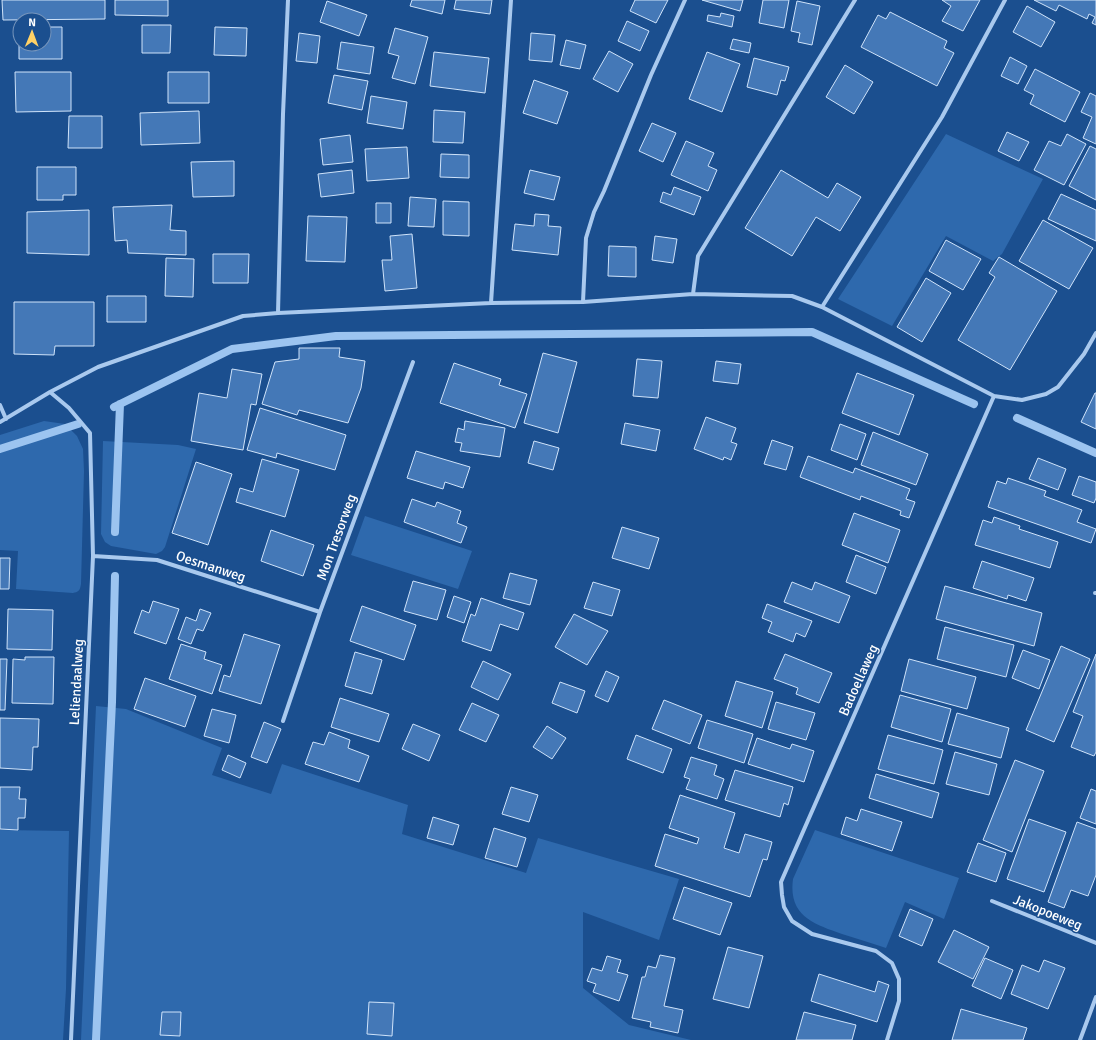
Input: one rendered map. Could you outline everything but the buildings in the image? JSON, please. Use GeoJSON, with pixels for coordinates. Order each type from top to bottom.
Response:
{"type":"FeatureCollection","features":[{"type":"Feature","properties":{"kind":"street"},"geometry":{"type":"LineString","coordinates":[[278,313],[283,114],[288,0]]}},
{"type":"Feature","properties":{"kind":"street"},"geometry":{"type":"LineString","coordinates":[[491,303],[511,0]]}},
{"type":"Feature","properties":{"kind":"street"},"geometry":{"type":"LineString","coordinates":[[583,302],[586,238],[594,212],[651,75],[685,0]]}},
{"type":"Feature","properties":{"kind":"street"},"geometry":{"type":"LineString","coordinates":[[693,294],[698,256],[855,0]]}},
{"type":"Feature","properties":{"kind":"street"},"geometry":{"type":"LineString","coordinates":[[822,307],[942,117],[1005,0]]}},
{"type":"Feature","properties":{"kind":"street"},"geometry":{"type":"LineString","coordinates":[[0,422],[50,392],[98,367],[243,316],[278,313],[491,303],[583,302],[693,294],[792,296],[822,307],[994,396],[1022,400],[1046,394],[1058,387],[1084,354],[1096,333]]}},
{"type":"Feature","properties":{"kind":"street","name":"Mon Tresorweg"},"geometry":{"type":"LineString","coordinates":[[283,721],[320,612],[413,362]]}},
{"type":"Feature","properties":{"kind":"street","name":"Leliendaalweg"},"geometry":{"type":"LineString","coordinates":[[50,392],[69,408],[90,433],[93,556],[71,1040]]}},
{"type":"Feature","properties":{"kind":"street","name":"Badoellaweg"},"geometry":{"type":"LineString","coordinates":[[887,1040],[899,1001],[899,979],[892,963],[876,952],[812,934],[792,921],[784,907],[781,882],[994,396]]}},
{"type":"Feature","properties":{"kind":"street"},"geometry":{"type":"LineString","coordinates":[[0,404],[6,419]]}},
{"type":"Feature","properties":{"kind":"street","name":"Oesmanweg"},"geometry":{"type":"LineString","coordinates":[[93,556],[157,560],[320,612]]}},
{"type":"Feature","properties":{"kind":"street","name":"Jakopoeweg"},"geometry":{"type":"LineString","coordinates":[[992,901],[1096,943]]}},
{"type":"Feature","properties":{"kind":"street"},"geometry":{"type":"LineString","coordinates":[[1080,1040],[1096,997]]}},
{"type":"Feature","properties":{"kind":"shaded area"},"geometry":{"type":"Polygon","coordinates":[[[946,134],[1043,179],[1002,254],[993,261],[946,236],[892,326],[838,299],[946,134]]]}},
{"type":"Feature","properties":{"kind":"shaded area"},"geometry":{"type":"Polygon","coordinates":[[[44,421],[65,424],[77,436],[83,449],[84,471],[81,584],[78,591],[73,593],[16,589],[18,551],[0,550],[0,435],[44,421]]]}},
{"type":"Feature","properties":{"kind":"shaded area"},"geometry":{"type":"Polygon","coordinates":[[[103,441],[178,445],[196,449],[165,547],[162,551],[156,554],[111,546],[105,542],[101,534],[103,441]]]}},
{"type":"Feature","properties":{"kind":"shaded area"},"geometry":{"type":"Polygon","coordinates":[[[365,516],[472,551],[458,589],[351,555],[365,516]]]}},
{"type":"Feature","properties":{"kind":"shaded area"},"geometry":{"type":"Polygon","coordinates":[[[96,706],[126,709],[222,748],[212,775],[271,794],[282,764],[408,805],[402,834],[526,873],[538,838],[679,879],[659,940],[583,912],[583,988],[629,1025],[691,1040],[81,1040],[96,706]]]}},
{"type":"Feature","properties":{"kind":"shaded area"},"geometry":{"type":"Polygon","coordinates":[[[0,830],[69,831],[66,989],[63,1040],[0,1040],[0,830]]]}},
{"type":"Feature","properties":{"kind":"shaded area"},"geometry":{"type":"Polygon","coordinates":[[[815,830],[959,878],[944,919],[905,902],[886,948],[842,934],[813,922],[805,917],[795,902],[793,879],[815,830]]]}},
{"type":"Feature","properties":{"kind":"waterway"},"geometry":{"type":"LineString","coordinates":[[114,407],[232,349],[336,336],[812,332],[974,404]]}},
{"type":"Feature","properties":{"kind":"waterway"},"geometry":{"type":"LineString","coordinates":[[115,532],[120,404]]}},
{"type":"Feature","properties":{"kind":"waterway"},"geometry":{"type":"LineString","coordinates":[[1017,418],[1096,453]]}},
{"type":"Feature","properties":{"kind":"waterway"},"geometry":{"type":"LineString","coordinates":[[0,449],[78,424]]}},
{"type":"Feature","properties":{"kind":"waterway"},"geometry":{"type":"LineString","coordinates":[[96,1040],[112,702],[115,576]]}}]}
